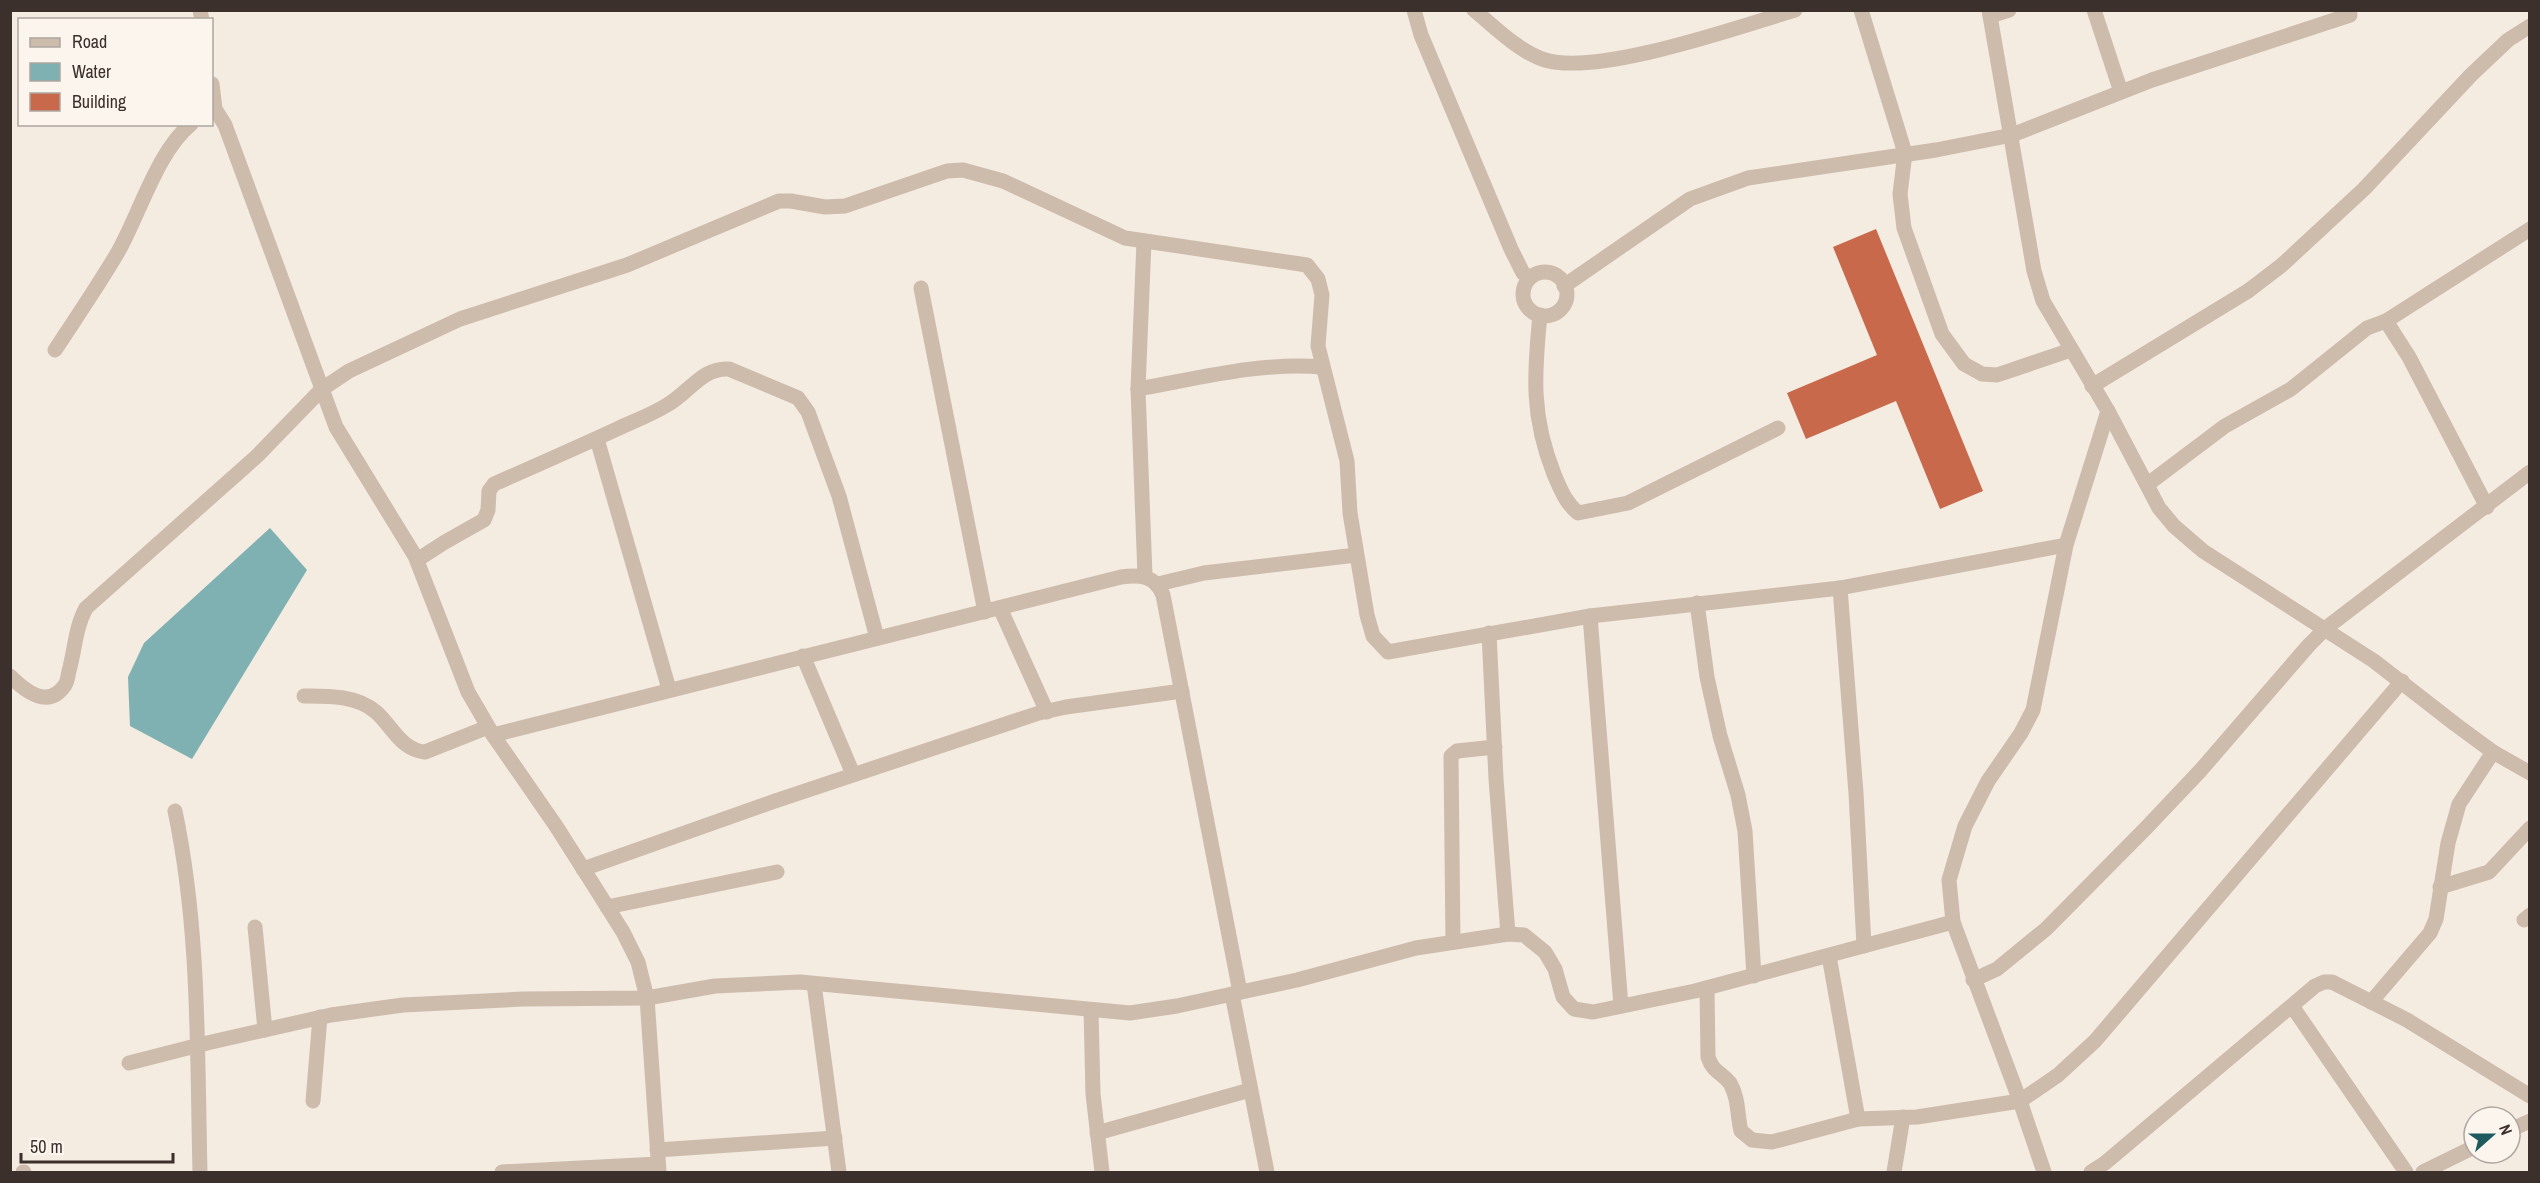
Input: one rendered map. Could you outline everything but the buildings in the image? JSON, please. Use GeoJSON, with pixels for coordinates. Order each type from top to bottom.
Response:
{"type":"FeatureCollection","features":[{"type":"Feature","properties":{"kind":"street"},"geometry":{"type":"LineString","coordinates":[[1414,10],[1421,35],[1511,249],[1523,273],[1530,278]]}},
{"type":"Feature","properties":{"kind":"street"},"geometry":{"type":"LineString","coordinates":[[1474,10],[1519,46],[1543,59],[1566,64],[1612,59],[1655,50],[1796,10]]}},
{"type":"Feature","properties":{"kind":"street"},"geometry":{"type":"LineString","coordinates":[[1861,10],[1905,153],[1900,194],[1904,228],[1942,334],[1964,364],[1982,374],[1997,375],[2072,350]]}},
{"type":"Feature","properties":{"kind":"street"},"geometry":{"type":"LineString","coordinates":[[2009,10],[1989,13],[2034,271],[2043,301],[2108,411],[2159,507],[2174,526],[2203,551],[2326,628],[2402,681],[2493,752],[2529,773]]}},
{"type":"Feature","properties":{"kind":"street"},"geometry":{"type":"LineString","coordinates":[[2094,10],[2121,92]]}},
{"type":"Feature","properties":{"kind":"street"},"geometry":{"type":"LineString","coordinates":[[1564,286],[1690,200],[1748,178],[1936,150],[2012,135],[2121,92],[2350,15]]}},
{"type":"Feature","properties":{"kind":"street"},"geometry":{"type":"LineString","coordinates":[[2092,386],[2248,291],[2282,265],[2364,189],[2471,75],[2508,40],[2529,26]]}},
{"type":"Feature","properties":{"kind":"street"},"geometry":{"type":"LineString","coordinates":[[213,111],[225,125],[336,427],[417,560],[468,693],[490,731],[607,906],[638,962],[647,998],[658,1162]]}},
{"type":"Feature","properties":{"kind":"street"},"geometry":{"type":"LineString","coordinates":[[55,350],[118,252],[167,154],[181,132],[188,126]]}},
{"type":"Feature","properties":{"kind":"street"},"geometry":{"type":"LineString","coordinates":[[10,676],[23,689],[40,698],[54,695],[66,685],[80,620],[86,608],[257,456],[322,389],[348,371],[460,320],[627,265],[778,201],[825,207],[845,206],[947,171],[963,170],[1003,182],[1125,238],[1307,265],[1318,279],[1322,295],[1318,346],[1347,461],[1356,555],[1373,636],[1378,645],[1388,652],[1590,616],[1840,588],[2066,545]]}},
{"type":"Feature","properties":{"kind":"street"},"geometry":{"type":"LineString","coordinates":[[2148,484],[2225,426],[2291,389],[2367,328],[2386,321],[2529,228]]}},
{"type":"Feature","properties":{"kind":"street"},"geometry":{"type":"LineString","coordinates":[[1144,241],[1138,389],[1144,576]]}},
{"type":"Feature","properties":{"kind":"street"},"geometry":{"type":"LineString","coordinates":[[1539,273],[1549,273],[1558,277],[1564,286],[1566,299],[1564,306],[1553,315],[1540,315],[1533,312],[1525,302],[1524,289],[1530,278],[1539,273]]}},
{"type":"Feature","properties":{"kind":"street"},"geometry":{"type":"LineString","coordinates":[[921,288],[993,610],[1047,712]]}},
{"type":"Feature","properties":{"kind":"street"},"geometry":{"type":"LineString","coordinates":[[1540,315],[1535,404],[1541,438],[1566,503],[1578,513],[1628,503],[1778,428]]}},
{"type":"Feature","properties":{"kind":"street"},"geometry":{"type":"LineString","coordinates":[[2386,321],[2409,357],[2487,507]]}},
{"type":"Feature","properties":{"kind":"street"},"geometry":{"type":"LineString","coordinates":[[1138,389],[1253,367],[1290,364],[1323,367]]}},
{"type":"Feature","properties":{"kind":"street"},"geometry":{"type":"LineString","coordinates":[[417,560],[484,520],[488,510],[489,491],[494,484],[666,406],[683,396],[707,372],[717,368],[741,374],[798,398],[808,412],[839,496],[877,638]]}},
{"type":"Feature","properties":{"kind":"street"},"geometry":{"type":"LineString","coordinates":[[2044,1173],[2020,1101],[1953,922],[1948,880],[1965,826],[1988,781],[2021,733],[2033,710],[2066,545],[2108,411]]}},
{"type":"Feature","properties":{"kind":"street"},"geometry":{"type":"LineString","coordinates":[[597,439],[669,689]]}},
{"type":"Feature","properties":{"kind":"street"},"geometry":{"type":"LineString","coordinates":[[1973,980],[1997,969],[2046,929],[2193,779],[2326,628],[2487,507],[2529,472]]}},
{"type":"Feature","properties":{"kind":"street"},"geometry":{"type":"LineString","coordinates":[[1158,584],[1204,573],[1260,564],[1356,555]]}},
{"type":"Feature","properties":{"kind":"street"},"geometry":{"type":"LineString","coordinates":[[303,696],[338,697],[361,704],[375,711],[398,739],[415,751],[425,752],[490,731],[1121,577],[1144,576],[1158,584],[1163,595],[1236,993],[1250,1090],[1267,1173]]}},
{"type":"Feature","properties":{"kind":"street"},"geometry":{"type":"LineString","coordinates":[[1840,588],[1854,759],[1864,946]]}},
{"type":"Feature","properties":{"kind":"street"},"geometry":{"type":"LineString","coordinates":[[1697,603],[1707,677],[1720,736],[1738,795],[1745,831],[1754,975]]}},
{"type":"Feature","properties":{"kind":"street"},"geometry":{"type":"LineString","coordinates":[[1590,616],[1621,1006]]}},
{"type":"Feature","properties":{"kind":"street"},"geometry":{"type":"LineString","coordinates":[[1489,633],[1508,934]]}},
{"type":"Feature","properties":{"kind":"street"},"geometry":{"type":"LineString","coordinates":[[803,656],[853,774]]}},
{"type":"Feature","properties":{"kind":"street"},"geometry":{"type":"LineString","coordinates":[[1707,988],[1708,1057],[1712,1068],[1729,1082],[1738,1101],[1741,1131],[1752,1140],[1772,1142],[1858,1119],[1917,1117],[2020,1101],[2058,1075],[2095,1041],[2402,681]]}},
{"type":"Feature","properties":{"kind":"street"},"geometry":{"type":"LineString","coordinates":[[583,869],[853,774],[1047,712],[1182,691]]}},
{"type":"Feature","properties":{"kind":"street"},"geometry":{"type":"LineString","coordinates":[[1453,942],[1451,756],[1457,751],[1495,747]]}},
{"type":"Feature","properties":{"kind":"street"},"geometry":{"type":"LineString","coordinates":[[2371,1002],[2430,933],[2436,919],[2448,843],[2459,804],[2493,752]]}},
{"type":"Feature","properties":{"kind":"street"},"geometry":{"type":"LineString","coordinates":[[175,811],[183,847],[193,935],[200,1173]]}},
{"type":"Feature","properties":{"kind":"street"},"geometry":{"type":"LineString","coordinates":[[2440,887],[2489,872],[2529,828]]}},
{"type":"Feature","properties":{"kind":"street"},"geometry":{"type":"LineString","coordinates":[[607,906],[777,872]]}},
{"type":"Feature","properties":{"kind":"street"},"geometry":{"type":"LineString","coordinates":[[129,1063],[321,1017],[403,1005],[523,999],[647,998],[715,986],[800,982],[1112,1013],[1147,1011],[1297,980],[1407,950],[1508,934],[1524,935],[1545,952],[1555,969],[1563,996],[1574,1009],[1593,1012],[1707,988],[1953,922]]}},
{"type":"Feature","properties":{"kind":"street"},"geometry":{"type":"LineString","coordinates":[[255,927],[265,1030]]}},
{"type":"Feature","properties":{"kind":"street"},"geometry":{"type":"LineString","coordinates":[[1828,956],[1858,1119]]}},
{"type":"Feature","properties":{"kind":"street"},"geometry":{"type":"LineString","coordinates":[[2091,1173],[2315,986],[2324,982],[2332,982],[2407,1020],[2529,1096]]}},
{"type":"Feature","properties":{"kind":"street"},"geometry":{"type":"LineString","coordinates":[[814,984],[839,1173]]}},
{"type":"Feature","properties":{"kind":"street"},"geometry":{"type":"LineString","coordinates":[[2292,1006],[2406,1173]]}},
{"type":"Feature","properties":{"kind":"street"},"geometry":{"type":"LineString","coordinates":[[1091,1010],[1093,1094],[1102,1173]]}},
{"type":"Feature","properties":{"kind":"street"},"geometry":{"type":"LineString","coordinates":[[313,1101],[321,1017]]}},
{"type":"Feature","properties":{"kind":"street"},"geometry":{"type":"LineString","coordinates":[[1097,1133],[1250,1090]]}},
{"type":"Feature","properties":{"kind":"street"},"geometry":{"type":"LineString","coordinates":[[1894,1173],[1903,1117]]}},
{"type":"Feature","properties":{"kind":"street"},"geometry":{"type":"LineString","coordinates":[[502,1173],[658,1162],[835,1138]]}},
{"type":"Feature","properties":{"kind":"street"},"geometry":{"type":"LineString","coordinates":[[2423,1173],[2462,1153]]}},
{"type":"Feature","properties":{"kind":"water"},"geometry":{"type":"Polygon","coordinates":[[[270,528],[307,570],[192,759],[130,726],[128,677],[144,643],[270,528]]]}}]}
